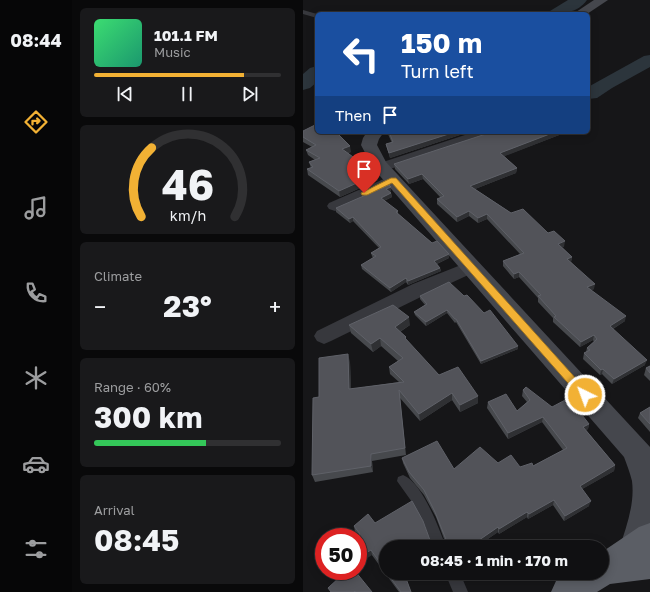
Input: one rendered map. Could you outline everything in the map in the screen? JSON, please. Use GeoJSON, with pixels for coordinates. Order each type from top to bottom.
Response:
{"type":"FeatureCollection","features":[{"type":"Feature","properties":{"kind":"highway"},"geometry":{"type":"LineString","coordinates":[[609,568],[646,554]]}},
{"type":"Feature","properties":{"kind":"highway"},"geometry":{"type":"LineString","coordinates":[[567,592],[587,580]]}},
{"type":"Feature","properties":{"kind":"main road"},"geometry":{"type":"LineString","coordinates":[[582,12],[602,0]]}},
{"type":"Feature","properties":{"kind":"main road"},"geometry":{"type":"LineString","coordinates":[[374,134],[371,138],[369,145],[388,174],[643,460],[646,481],[646,502],[643,521],[646,554]]}},
{"type":"Feature","properties":{"kind":"street"},"geometry":{"type":"LineString","coordinates":[[335,206],[388,174],[483,134]]}},
{"type":"Feature","properties":{"kind":"street"},"geometry":{"type":"LineString","coordinates":[[324,336],[420,289],[471,267]]}},
{"type":"Feature","properties":{"kind":"lane"},"geometry":{"type":"LineString","coordinates":[[303,12],[315,15]]}},
{"type":"Feature","properties":{"kind":"lane"},"geometry":{"type":"LineString","coordinates":[[403,481],[417,498],[431,524],[437,540]]}},
{"type":"Feature","properties":{"kind":"lane"},"geometry":{"type":"LineString","coordinates":[[455,580],[461,592]]}},
{"type":"Feature","properties":{"kind":"building"},"geometry":{"type":"Polygon","coordinates":[[[315,125],[315,134],[338,134],[350,146],[342,149],[377,174],[339,191],[307,169],[313,167],[309,162],[320,158],[306,150],[316,145],[303,137],[303,131],[315,125]]]}},
{"type":"Feature","properties":{"kind":"building"},"geometry":{"type":"Polygon","coordinates":[[[390,134],[449,134],[389,153],[386,144],[393,142],[390,134]]]}},
{"type":"Feature","properties":{"kind":"building"},"geometry":{"type":"Polygon","coordinates":[[[486,134],[550,134],[500,153],[517,168],[470,186],[511,213],[523,209],[548,233],[554,231],[565,241],[558,244],[572,257],[567,259],[595,284],[587,287],[626,316],[610,326],[647,360],[614,379],[603,369],[601,370],[584,353],[590,350],[587,348],[597,339],[594,335],[581,342],[554,317],[556,316],[538,296],[541,295],[519,272],[514,274],[503,261],[524,253],[487,214],[478,218],[469,211],[457,217],[437,199],[444,196],[422,174],[408,179],[394,164],[486,134]]]}},
{"type":"Feature","properties":{"kind":"building"},"geometry":{"type":"Polygon","coordinates":[[[389,185],[391,187],[386,189],[391,193],[381,198],[398,211],[396,212],[432,243],[437,241],[449,254],[434,261],[440,268],[408,281],[406,278],[390,288],[361,265],[376,256],[371,253],[381,247],[353,217],[349,219],[336,208],[389,185]]]}},
{"type":"Feature","properties":{"kind":"building"},"geometry":{"type":"Polygon","coordinates":[[[449,282],[464,296],[467,295],[484,313],[490,310],[518,346],[481,361],[456,319],[447,310],[426,322],[414,312],[427,304],[420,296],[449,282]]]}},
{"type":"Feature","properties":{"kind":"building"},"geometry":{"type":"Polygon","coordinates":[[[393,305],[409,317],[395,327],[406,337],[405,338],[439,375],[458,367],[478,396],[460,405],[452,393],[419,414],[399,390],[405,448],[371,454],[371,466],[312,475],[313,398],[319,397],[319,358],[348,354],[349,389],[404,382],[389,367],[403,358],[380,338],[371,344],[349,325],[393,305]]]}},
{"type":"Feature","properties":{"kind":"building"},"geometry":{"type":"Polygon","coordinates":[[[650,366],[650,373],[646,368],[650,366]]]}},
{"type":"Feature","properties":{"kind":"building"},"geometry":{"type":"Polygon","coordinates":[[[526,387],[552,407],[569,398],[589,424],[583,427],[615,465],[580,486],[591,501],[565,516],[554,500],[529,514],[527,512],[499,529],[498,527],[479,540],[446,540],[424,490],[409,472],[402,458],[437,441],[454,469],[480,447],[498,463],[511,455],[520,467],[532,463],[533,466],[567,448],[543,417],[508,433],[488,402],[506,394],[517,411],[530,400],[523,390],[526,387]]]}},
{"type":"Feature","properties":{"kind":"building"},"geometry":{"type":"Polygon","coordinates":[[[650,407],[650,424],[640,413],[650,407]]]}},
{"type":"Feature","properties":{"kind":"building"},"geometry":{"type":"Polygon","coordinates":[[[412,501],[423,521],[430,540],[379,540],[379,561],[371,550],[367,552],[367,528],[356,528],[354,526],[368,514],[375,523],[412,501]]]}},
{"type":"Feature","properties":{"kind":"building"},"geometry":{"type":"Polygon","coordinates":[[[337,580],[362,580],[372,592],[331,592],[328,588],[337,580]]]}},
{"type":"Feature","properties":{"kind":"building"},"geometry":{"type":"Polygon","coordinates":[[[392,580],[407,580],[411,592],[401,592],[392,580]]]}},
{"type":"Feature","properties":{"kind":"waterway"},"geometry":{"type":"LineString","coordinates":[[559,12],[579,0]]}},
{"type":"Feature","properties":{"kind":"waterway"},"geometry":{"type":"LineString","coordinates":[[590,94],[605,84],[650,60]]}},
{"type":"Feature","properties":{"kind":"waterway"},"geometry":{"type":"LineString","coordinates":[[303,84],[315,74]]}},
{"type":"Feature","properties":{"kind":"route"},"geometry":{"type":"LineString","coordinates":[[364,193],[393,180],[585,395]]}}]}
